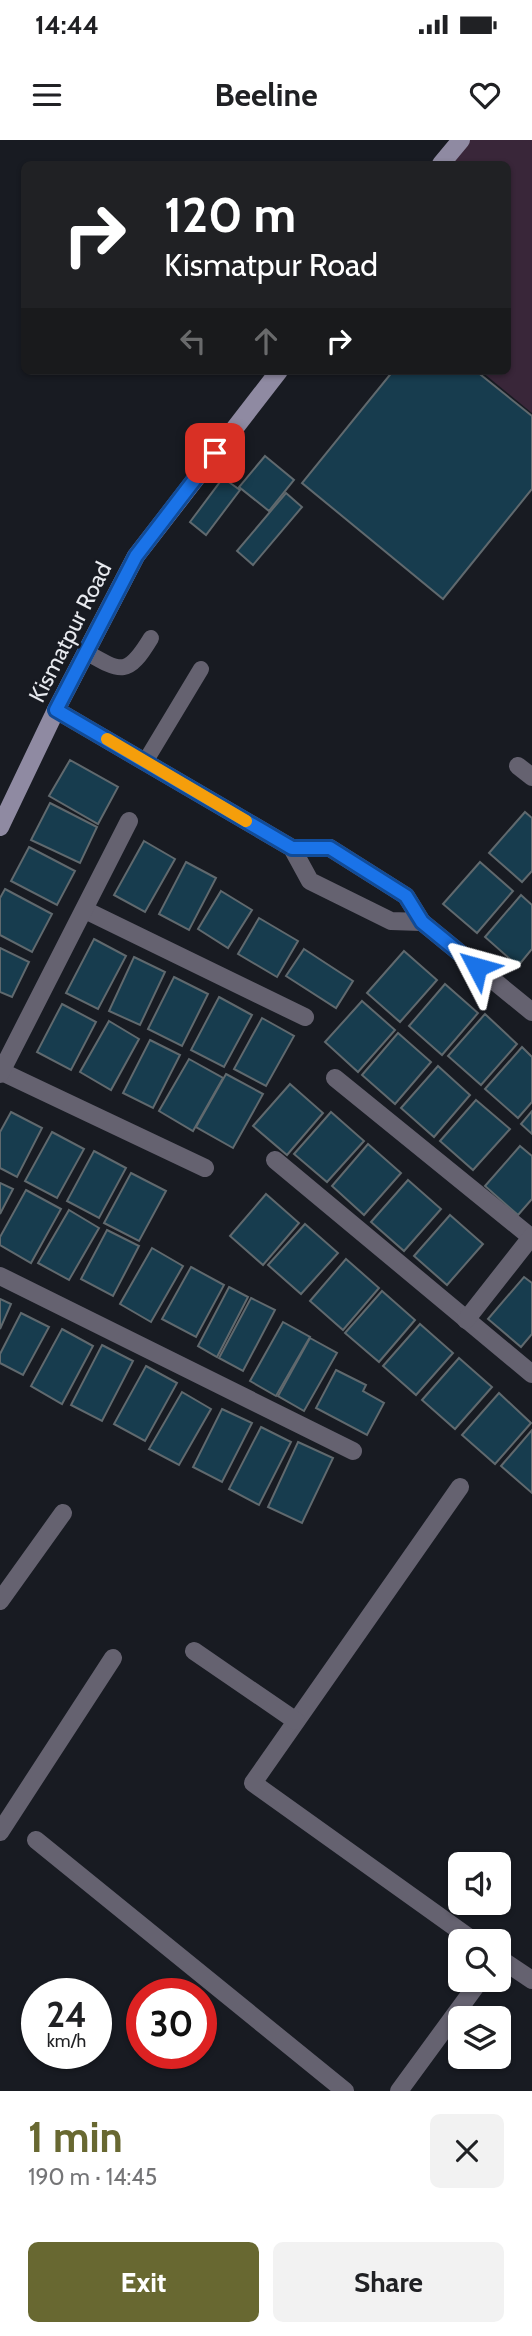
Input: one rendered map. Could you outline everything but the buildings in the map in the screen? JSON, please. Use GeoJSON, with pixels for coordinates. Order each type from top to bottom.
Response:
{"type":"FeatureCollection","features":[{"type":"Feature","properties":{"kind":"street"},"geometry":{"type":"LineString","coordinates":[[444,161],[461,140]]}},
{"type":"Feature","properties":{"kind":"street","name":"Kismatpur Road"},"geometry":{"type":"LineString","coordinates":[[0,827],[56,710],[136,556],[276,375]]}},
{"type":"Feature","properties":{"kind":"street"},"geometry":{"type":"LineString","coordinates":[[56,710],[292,848],[330,848],[406,896],[422,922],[532,1012]]}},
{"type":"Feature","properties":{"kind":"street"},"geometry":{"type":"LineString","coordinates":[[129,821],[0,1072],[205,1168]]}},
{"type":"Feature","properties":{"kind":"street"},"geometry":{"type":"LineString","coordinates":[[292,848],[310,881],[391,921],[422,922]]}},
{"type":"Feature","properties":{"kind":"street"},"geometry":{"type":"LineString","coordinates":[[85,910],[305,1017]]}},
{"type":"Feature","properties":{"kind":"street"},"geometry":{"type":"LineString","coordinates":[[335,1078],[532,1237],[466,1320]]}},
{"type":"Feature","properties":{"kind":"street"},"geometry":{"type":"LineString","coordinates":[[275,1160],[532,1374]]}},
{"type":"Feature","properties":{"kind":"street"},"geometry":{"type":"LineString","coordinates":[[0,1276],[353,1451]]}},
{"type":"Feature","properties":{"kind":"street"},"geometry":{"type":"LineString","coordinates":[[457,1929],[253,1783],[460,1487]]}},
{"type":"Feature","properties":{"kind":"street"},"geometry":{"type":"LineString","coordinates":[[0,1601],[63,1513]]}},
{"type":"Feature","properties":{"kind":"street"},"geometry":{"type":"LineString","coordinates":[[194,1651],[296,1721]]}},
{"type":"Feature","properties":{"kind":"street"},"geometry":{"type":"LineString","coordinates":[[0,1832],[113,1657]]}},
{"type":"Feature","properties":{"kind":"street"},"geometry":{"type":"LineString","coordinates":[[36,1840],[345,2091]]}},
{"type":"Feature","properties":{"kind":"street"},"geometry":{"type":"LineString","coordinates":[[511,1966],[532,1980]]}},
{"type":"Feature","properties":{"kind":"street"},"geometry":{"type":"LineString","coordinates":[[399,2091],[471,1992]]}},
{"type":"Feature","properties":{"kind":"lane"},"geometry":{"type":"LineString","coordinates":[[86,652],[117,669],[128,668],[138,659],[151,638]]}},
{"type":"Feature","properties":{"kind":"lane"},"geometry":{"type":"LineString","coordinates":[[145,762],[201,669]]}},
{"type":"Feature","properties":{"kind":"shaded area"},"geometry":{"type":"Polygon","coordinates":[[[461,140],[532,140],[532,413],[486,375],[511,375],[511,161],[444,161],[461,140]]]}},
{"type":"Feature","properties":{"kind":"slow traffic"},"geometry":{"type":"LineString","coordinates":[[107,739],[246,821]]}},
{"type":"Feature","properties":{"kind":"route"},"geometry":{"type":"LineString","coordinates":[[215,453],[136,556],[56,710],[292,848],[330,848],[406,896],[422,922],[477,967]]}}]}
